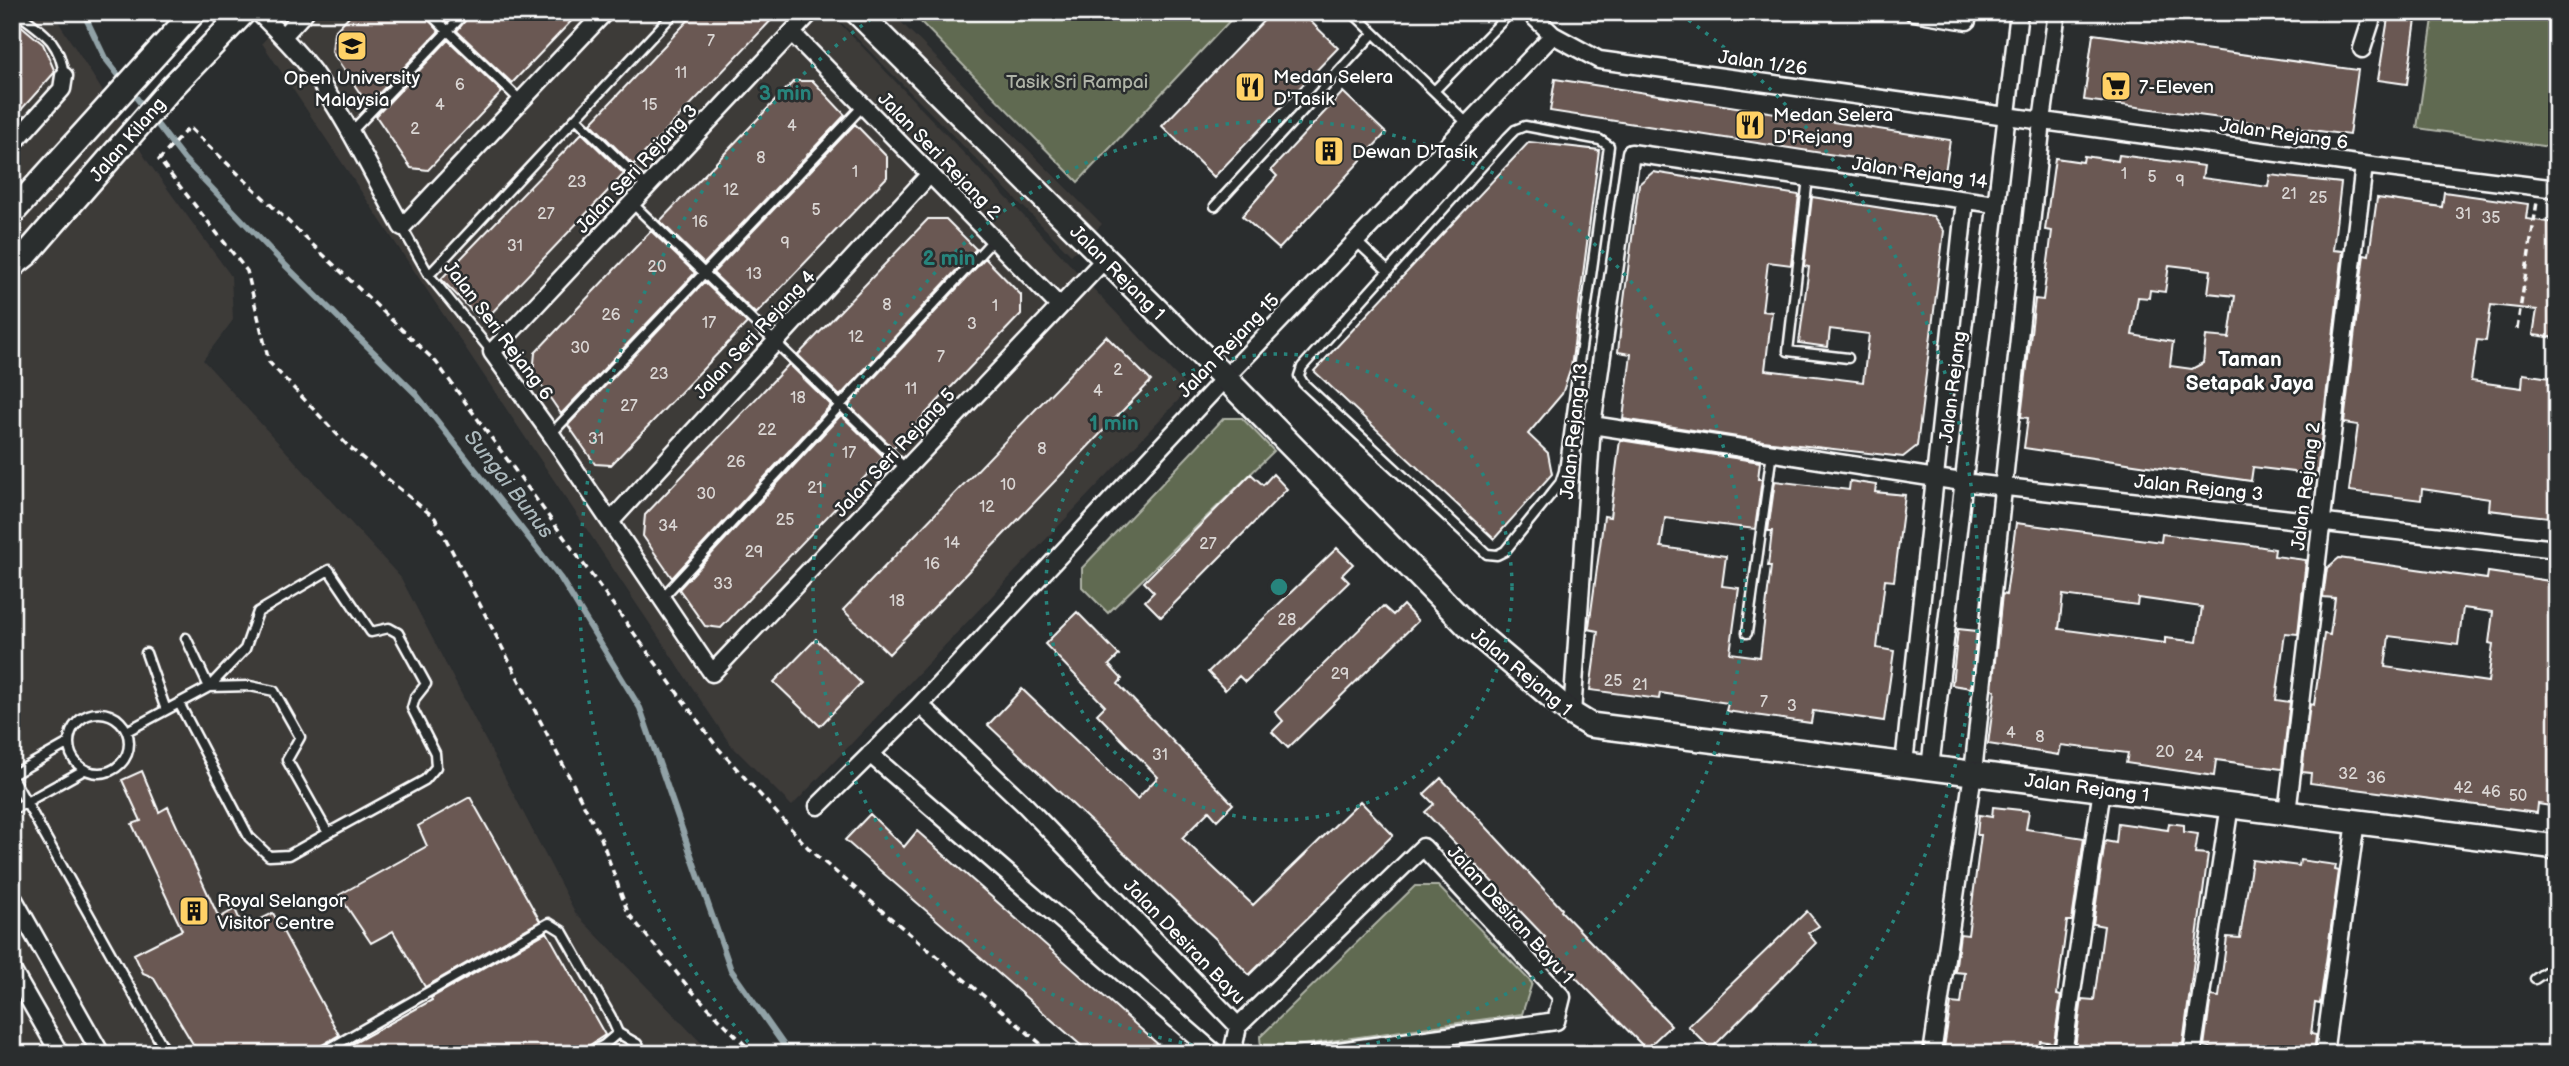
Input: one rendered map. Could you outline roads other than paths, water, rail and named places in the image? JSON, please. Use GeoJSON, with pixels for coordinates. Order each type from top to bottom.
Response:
{"type":"FeatureCollection","features":[{"type":"Feature","properties":{"kind":"street","name":"Jalan Kilang"},"geometry":{"type":"LineString","coordinates":[[12,213],[194,12]]}},
{"type":"Feature","properties":{"kind":"street","name":"Jalan Kilang"},"geometry":{"type":"LineString","coordinates":[[12,266],[27,254],[172,87],[244,12]]}},
{"type":"Feature","properties":{"kind":"street","name":"Jalan Seri Rejang 6"},"geometry":{"type":"LineString","coordinates":[[258,12],[312,70],[402,227]]}},
{"type":"Feature","properties":{"kind":"street"},"geometry":{"type":"LineString","coordinates":[[283,36],[305,12]]}},
{"type":"Feature","properties":{"kind":"street"},"geometry":{"type":"LineString","coordinates":[[402,227],[605,12]]}},
{"type":"Feature","properties":{"kind":"street","name":"Jalan Rejang 1"},"geometry":{"type":"LineString","coordinates":[[857,12],[1225,378],[1469,627],[1572,714],[1590,725],[2557,847]]}},
{"type":"Feature","properties":{"kind":"street","name":"Jalan 1/26"},"geometry":{"type":"LineString","coordinates":[[1529,12],[1553,35],[1599,60],[2005,117]]}},
{"type":"Feature","properties":{"kind":"street"},"geometry":{"type":"LineString","coordinates":[[1913,12],[1967,21]]}},
{"type":"Feature","properties":{"kind":"street","name":"Jalan Rejang"},"geometry":{"type":"LineString","coordinates":[[1930,768],[2019,12]]}},
{"type":"Feature","properties":{"kind":"street"},"geometry":{"type":"LineString","coordinates":[[1932,1054],[1973,773],[2042,121],[2057,12]]}},
{"type":"Feature","properties":{"kind":"street"},"geometry":{"type":"LineString","coordinates":[[2362,49],[2374,12]]}},
{"type":"Feature","properties":{"kind":"street","name":"Jalan Seri Rejang 3"},"geometry":{"type":"LineString","coordinates":[[492,352],[808,13]]}},
{"type":"Feature","properties":{"kind":"street","name":"Jalan Seri Rejang 2"},"geometry":{"type":"LineString","coordinates":[[792,33],[1059,306]]}},
{"type":"Feature","properties":{"kind":"street","name":"Jalan Rejang 15"},"geometry":{"type":"LineString","coordinates":[[818,806],[920,705],[1225,378],[1553,35]]}},
{"type":"Feature","properties":{"kind":"street"},"geometry":{"type":"LineString","coordinates":[[12,145],[62,89],[64,76]]}},
{"type":"Feature","properties":{"kind":"street","name":"Jalan Rejang 6"},"geometry":{"type":"LineString","coordinates":[[2005,117],[2557,188]]}},
{"type":"Feature","properties":{"kind":"street","name":"Jalan Rejang 14"},"geometry":{"type":"LineString","coordinates":[[1631,153],[1995,204]]}},
{"type":"Feature","properties":{"kind":"street","name":"Jalan Rejang 13"},"geometry":{"type":"LineString","coordinates":[[1572,714],[1592,425],[1631,153]]}},
{"type":"Feature","properties":{"kind":"street","name":"Jalan Rejang 2"},"geometry":{"type":"LineString","coordinates":[[2287,813],[2364,165]]}},
{"type":"Feature","properties":{"kind":"street","name":"Jalan Seri Rejang 4"},"geometry":{"type":"LineString","coordinates":[[610,522],[930,174]]}},
{"type":"Feature","properties":{"kind":"street"},"geometry":{"type":"LineString","coordinates":[[1904,764],[1965,200]]}},
{"type":"Feature","properties":{"kind":"street","name":"Jalan Seri Rejang 5"},"geometry":{"type":"LineString","coordinates":[[712,673],[1105,259]]}},
{"type":"Feature","properties":{"kind":"street","name":"Jalan Seri Rejang 6"},"geometry":{"type":"LineString","coordinates":[[492,352],[551,434],[712,673]]}},
{"type":"Feature","properties":{"kind":"street","name":"Jalan Rejang 3"},"geometry":{"type":"LineString","coordinates":[[1592,425],[1962,482],[2557,549]]}},
{"type":"Feature","properties":{"kind":"street","name":"Jalan Desiran Bayu"},"geometry":{"type":"LineString","coordinates":[[920,705],[1025,805],[1238,1026],[1423,847]]}},
{"type":"Feature","properties":{"kind":"street"},"geometry":{"type":"LineString","coordinates":[[870,754],[1216,1054]]}},
{"type":"Feature","properties":{"kind":"street"},"geometry":{"type":"LineString","coordinates":[[2063,1054],[2102,789]]}},
{"type":"Feature","properties":{"kind":"street"},"geometry":{"type":"LineString","coordinates":[[2192,1054],[2230,805]]}},
{"type":"Feature","properties":{"kind":"street"},"geometry":{"type":"LineString","coordinates":[[2324,1054],[2356,821]]}},
{"type":"Feature","properties":{"kind":"street","name":"Jalan Desiran Bayu 1"},"geometry":{"type":"LineString","coordinates":[[1317,1054],[1556,1021],[1562,997],[1423,847]]}},
{"type":"Feature","properties":{"kind":"street"},"geometry":{"type":"LineString","coordinates":[[12,896],[101,1054]]}},
{"type":"Feature","properties":{"kind":"street"},"geometry":{"type":"LineString","coordinates":[[12,970],[60,1054]]}},
{"type":"Feature","properties":{"kind":"street"},"geometry":{"type":"LineString","coordinates":[[1233,1054],[1238,1026]]}},
{"type":"Feature","properties":{"kind":"lane"},"geometry":{"type":"LineString","coordinates":[[16,12],[50,37],[62,62],[64,76]]}},
{"type":"Feature","properties":{"kind":"lane"},"geometry":{"type":"LineString","coordinates":[[428,12],[521,101]]}},
{"type":"Feature","properties":{"kind":"lane"},"geometry":{"type":"LineString","coordinates":[[350,133],[466,12]]}},
{"type":"Feature","properties":{"kind":"lane"},"geometry":{"type":"LineString","coordinates":[[429,275],[675,12]]}},
{"type":"Feature","properties":{"kind":"lane"},"geometry":{"type":"LineString","coordinates":[[1352,12],[1468,124]]}},
{"type":"Feature","properties":{"kind":"lane"},"geometry":{"type":"LineString","coordinates":[[1434,91],[1511,12]]}},
{"type":"Feature","properties":{"kind":"lane"},"geometry":{"type":"LineString","coordinates":[[1215,206],[1374,33]]}},
{"type":"Feature","properties":{"kind":"lane"},"geometry":{"type":"LineString","coordinates":[[551,434],[863,106]]}},
{"type":"Feature","properties":{"kind":"lane"},"geometry":{"type":"LineString","coordinates":[[576,118],[646,186]]}},
{"type":"Feature","properties":{"kind":"lane"},"geometry":{"type":"LineString","coordinates":[[1525,126],[1600,140],[1609,146],[1564,471],[1560,483],[1505,551],[1497,555],[1487,554],[1303,383],[1299,376],[1301,367],[1388,271],[1515,130],[1525,126]]}},
{"type":"Feature","properties":{"kind":"lane"},"geometry":{"type":"LineString","coordinates":[[1808,178],[1788,351],[1848,358]]}},
{"type":"Feature","properties":{"kind":"lane"},"geometry":{"type":"LineString","coordinates":[[632,203],[906,470]]}},
{"type":"Feature","properties":{"kind":"lane","name":"Jalan Seri Rejang 6"},"geometry":{"type":"LineString","coordinates":[[402,227],[429,275],[492,352]]}},
{"type":"Feature","properties":{"kind":"lane"},"geometry":{"type":"LineString","coordinates":[[662,599],[994,239]]}},
{"type":"Feature","properties":{"kind":"lane"},"geometry":{"type":"LineString","coordinates":[[1356,241],[1388,271]]}},
{"type":"Feature","properties":{"kind":"lane"},"geometry":{"type":"LineString","coordinates":[[1747,634],[1772,452]]}},
{"type":"Feature","properties":{"kind":"lane"},"geometry":{"type":"LineString","coordinates":[[127,731],[179,703],[209,687],[245,649],[258,612],[329,570],[371,632],[389,628],[398,632],[426,684],[415,698],[412,708],[435,753],[436,767],[425,780],[289,855],[269,856],[249,837],[179,703]]}},
{"type":"Feature","properties":{"kind":"lane"},"geometry":{"type":"LineString","coordinates":[[186,638],[209,687]]}},
{"type":"Feature","properties":{"kind":"lane"},"geometry":{"type":"LineString","coordinates":[[146,653],[166,710]]}},
{"type":"Feature","properties":{"kind":"lane"},"geometry":{"type":"LineString","coordinates":[[209,687],[250,686],[274,691],[300,737],[287,760],[328,833]]}},
{"type":"Feature","properties":{"kind":"lane"},"geometry":{"type":"LineString","coordinates":[[12,810],[84,770],[101,773],[119,766],[128,750],[127,731],[114,717],[96,713],[79,720],[73,727],[68,744],[71,755],[84,770]]}},
{"type":"Feature","properties":{"kind":"lane"},"geometry":{"type":"LineString","coordinates":[[68,744],[12,776],[167,1054]]}},
{"type":"Feature","properties":{"kind":"lane"},"geometry":{"type":"LineString","coordinates":[[320,1054],[549,923],[562,931],[618,1033],[637,1044],[644,1054]]}},
{"type":"Feature","properties":{"kind":"lane"},"geometry":{"type":"LineString","coordinates":[[2535,979],[2557,964]]}},
{"type":"Feature","properties":{"kind":"lane"},"geometry":{"type":"LineString","coordinates":[[588,1054],[618,1033]]}},
{"type":"Feature","properties":{"kind":"waterway","name":"Sungai Bunus"},"geometry":{"type":"LineString","coordinates":[[83,12],[105,58],[146,110]]}},
{"type":"Feature","properties":{"kind":"waterway","name":"Sungai Bunus"},"geometry":{"type":"LineString","coordinates":[[153,119],[184,159],[284,264],[416,394],[561,579],[640,708],[731,970],[790,1054]]}},
{"type":"Feature","properties":{"kind":"place","name":"Open University Malaysia"},"geometry":{"type":"Point","coordinates":[352,46]}},
{"type":"Feature","properties":{"kind":"place","name":"7-Eleven"},"geometry":{"type":"Point","coordinates":[2116,86]}},
{"type":"Feature","properties":{"kind":"place","name":"Medan Selera D'Tasik"},"geometry":{"type":"Point","coordinates":[1250,87]}},
{"type":"Feature","properties":{"kind":"place","name":"Medan Selera D'Rejang"},"geometry":{"type":"Point","coordinates":[1750,125]}},
{"type":"Feature","properties":{"kind":"place","name":"Dewan D'Tasik"},"geometry":{"type":"Point","coordinates":[1329,151]}},
{"type":"Feature","properties":{"kind":"place","name":"Royal Selangor Visitor Centre"},"geometry":{"type":"Point","coordinates":[194,911]}},
{"type":"Feature","properties":{"kind":"district","name":"Taman Setapak Jaya"},"geometry":{"type":"Point","coordinates":[2250,371]}},
{"type":"Feature","properties":{"kind":"park label","name":"Tasik Sri Rampai"},"geometry":{"type":"Point","coordinates":[1077,81]}}]}
